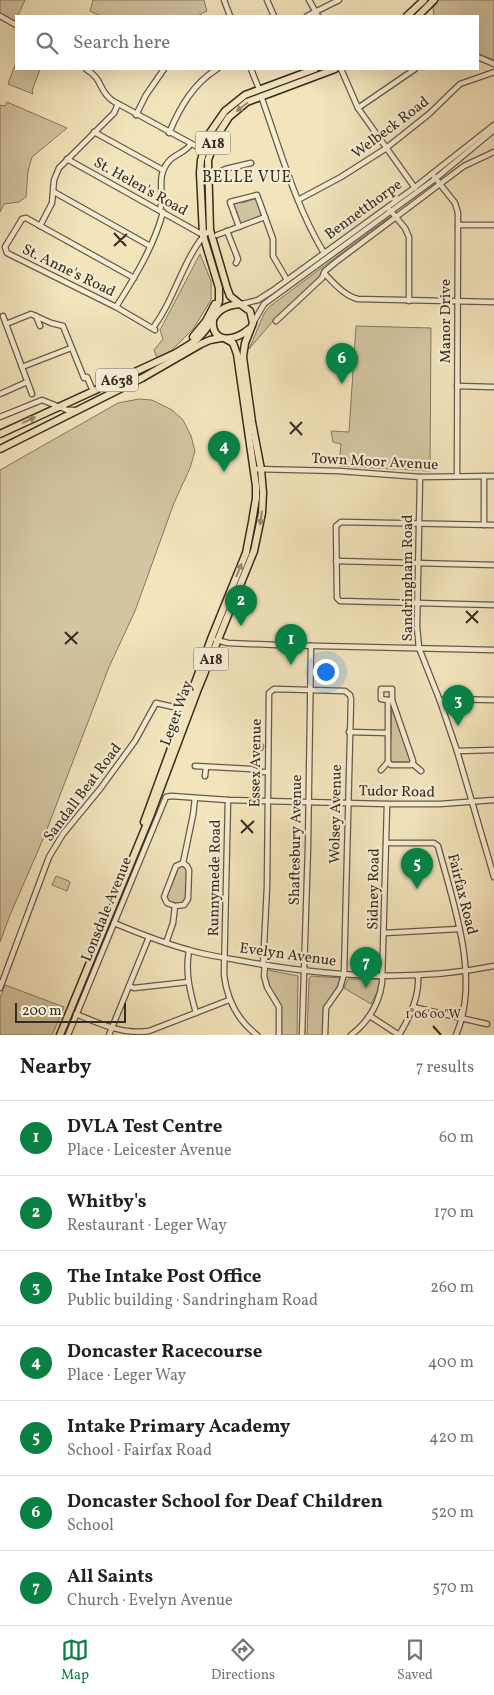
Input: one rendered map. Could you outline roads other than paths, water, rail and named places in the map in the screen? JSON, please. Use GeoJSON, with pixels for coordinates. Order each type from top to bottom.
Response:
{"type":"FeatureCollection","features":[{"type":"Feature","properties":{"kind":"highway"},"geometry":{"type":"LineString","coordinates":[[408,15],[424,0]]}},
{"type":"Feature","properties":{"kind":"highway"},"geometry":{"type":"LineString","coordinates":[[419,15],[434,0]]}},
{"type":"Feature","properties":{"kind":"highway","name":"A18"},"geometry":{"type":"LineString","coordinates":[[260,92],[313,70]]}},
{"type":"Feature","properties":{"kind":"highway","name":"A18"},"geometry":{"type":"LineString","coordinates":[[213,317],[219,293],[203,235],[200,173],[210,134],[225,111],[245,96],[332,70]]}},
{"type":"Feature","properties":{"kind":"highway","name":"A18"},"geometry":{"type":"LineString","coordinates":[[206,152],[210,230],[230,296],[241,304]]}},
{"type":"Feature","properties":{"kind":"highway"},"geometry":{"type":"LineString","coordinates":[[176,353],[196,335],[206,321],[219,293]]}},
{"type":"Feature","properties":{"kind":"highway"},"geometry":{"type":"LineString","coordinates":[[241,304],[250,311],[252,324],[239,336],[224,338],[215,332],[212,326],[213,317],[226,307],[241,304]]}},
{"type":"Feature","properties":{"kind":"highway","name":"A638"},"geometry":{"type":"LineString","coordinates":[[0,434],[176,353],[198,338],[213,317]]}},
{"type":"Feature","properties":{"kind":"highway","name":"Leger Way"},"geometry":{"type":"LineString","coordinates":[[60,1035],[137,845],[147,810],[187,710],[218,641],[254,551],[263,511],[243,357],[245,343],[252,324]]}},
{"type":"Feature","properties":{"kind":"highway","name":"Leger Way"},"geometry":{"type":"LineString","coordinates":[[187,710],[211,639],[246,552],[256,498],[258,469],[236,346],[224,338]]}},
{"type":"Feature","properties":{"kind":"highway","name":"A638"},"geometry":{"type":"LineString","coordinates":[[0,449],[142,378],[201,344],[210,340],[224,338]]}},
{"type":"Feature","properties":{"kind":"street"},"geometry":{"type":"LineString","coordinates":[[224,0],[230,15]]}},
{"type":"Feature","properties":{"kind":"street"},"geometry":{"type":"LineString","coordinates":[[267,0],[274,15]]}},
{"type":"Feature","properties":{"kind":"street"},"geometry":{"type":"LineString","coordinates":[[309,0],[316,14],[339,0]]}},
{"type":"Feature","properties":{"kind":"street"},"geometry":{"type":"LineString","coordinates":[[0,16],[15,24]]}},
{"type":"Feature","properties":{"kind":"street"},"geometry":{"type":"LineString","coordinates":[[479,57],[494,64]]}},
{"type":"Feature","properties":{"kind":"street"},"geometry":{"type":"LineString","coordinates":[[87,70],[98,78],[105,96],[190,145],[206,152]]}},
{"type":"Feature","properties":{"kind":"street"},"geometry":{"type":"LineString","coordinates":[[136,115],[163,70]]}},
{"type":"Feature","properties":{"kind":"street"},"geometry":{"type":"LineString","coordinates":[[169,133],[180,108],[188,97],[205,78],[216,70]]}},
{"type":"Feature","properties":{"kind":"street"},"geometry":{"type":"LineString","coordinates":[[251,70],[298,200],[310,230],[324,253]]}},
{"type":"Feature","properties":{"kind":"street"},"geometry":{"type":"LineString","coordinates":[[342,70],[358,108],[416,190]]}},
{"type":"Feature","properties":{"kind":"street"},"geometry":{"type":"LineString","coordinates":[[358,108],[413,70]]}},
{"type":"Feature","properties":{"kind":"street","name":"Welbeck Road"},"geometry":{"type":"LineString","coordinates":[[298,200],[348,173],[385,148],[429,114],[460,84],[494,72]]}},
{"type":"Feature","properties":{"kind":"street"},"geometry":{"type":"LineString","coordinates":[[118,104],[114,113],[67,159],[56,173],[52,203],[40,226],[134,278]]}},
{"type":"Feature","properties":{"kind":"street","name":"Bennetthorpe"},"geometry":{"type":"LineString","coordinates":[[416,190],[432,174],[494,125]]}},
{"type":"Feature","properties":{"kind":"street","name":"Bennetthorpe"},"geometry":{"type":"LineString","coordinates":[[241,304],[258,300],[416,190],[435,179],[494,130]]}},
{"type":"Feature","properties":{"kind":"street"},"geometry":{"type":"LineString","coordinates":[[94,132],[163,170]]}},
{"type":"Feature","properties":{"kind":"street"},"geometry":{"type":"LineString","coordinates":[[116,307],[134,278],[159,226],[162,211],[160,182],[163,170],[171,159],[190,145]]}},
{"type":"Feature","properties":{"kind":"street","name":"Bennetthorpe"},"geometry":{"type":"LineString","coordinates":[[276,322],[322,278],[324,273],[464,166],[494,152]]}},
{"type":"Feature","properties":{"kind":"street","name":"St. Helen's Road"},"geometry":{"type":"LineString","coordinates":[[67,159],[203,235]]}},
{"type":"Feature","properties":{"kind":"street"},"geometry":{"type":"LineString","coordinates":[[460,159],[464,166]]}},
{"type":"Feature","properties":{"kind":"street"},"geometry":{"type":"LineString","coordinates":[[208,181],[215,174],[228,168],[251,163]]}},
{"type":"Feature","properties":{"kind":"street"},"geometry":{"type":"LineString","coordinates":[[208,168],[215,174]]}},
{"type":"Feature","properties":{"kind":"street","name":"Manor Drive"},"geometry":{"type":"LineString","coordinates":[[432,174],[455,203],[458,212],[457,476]]}},
{"type":"Feature","properties":{"kind":"street"},"geometry":{"type":"LineString","coordinates":[[54,192],[150,246]]}},
{"type":"Feature","properties":{"kind":"street"},"geometry":{"type":"LineString","coordinates":[[239,227],[230,202],[257,194],[274,243],[273,256],[287,280]]}},
{"type":"Feature","properties":{"kind":"street"},"geometry":{"type":"LineString","coordinates":[[389,209],[405,228],[409,237],[409,301]]}},
{"type":"Feature","properties":{"kind":"street","name":"Bennetthorpe"},"geometry":{"type":"LineString","coordinates":[[252,324],[264,304],[389,209]]}},
{"type":"Feature","properties":{"kind":"street"},"geometry":{"type":"LineString","coordinates":[[218,235],[265,217]]}},
{"type":"Feature","properties":{"kind":"street","name":"St. Anne's Road"},"geometry":{"type":"LineString","coordinates":[[40,226],[24,218],[6,244],[7,253],[116,307],[154,329],[194,250]]}},
{"type":"Feature","properties":{"kind":"street"},"geometry":{"type":"LineString","coordinates":[[458,225],[494,225]]}},
{"type":"Feature","properties":{"kind":"street"},"geometry":{"type":"LineString","coordinates":[[200,254],[194,250],[203,235],[210,230]]}},
{"type":"Feature","properties":{"kind":"street"},"geometry":{"type":"LineString","coordinates":[[227,231],[238,259],[236,263]]}},
{"type":"Feature","properties":{"kind":"street"},"geometry":{"type":"LineString","coordinates":[[324,273],[351,298],[358,300],[494,302]]}},
{"type":"Feature","properties":{"kind":"street"},"geometry":{"type":"LineString","coordinates":[[6,324],[30,314],[63,326],[84,378],[88,377],[94,391]]}},
{"type":"Feature","properties":{"kind":"street"},"geometry":{"type":"LineString","coordinates":[[2,316],[32,394]]}},
{"type":"Feature","properties":{"kind":"street"},"geometry":{"type":"LineString","coordinates":[[36,316],[39,324],[45,320]]}},
{"type":"Feature","properties":{"kind":"street"},"geometry":{"type":"LineString","coordinates":[[22,367],[71,348]]}},
{"type":"Feature","properties":{"kind":"street"},"geometry":{"type":"LineString","coordinates":[[0,394],[27,382]]}},
{"type":"Feature","properties":{"kind":"street"},"geometry":{"type":"LineString","coordinates":[[457,386],[494,387]]}},
{"type":"Feature","properties":{"kind":"street"},"geometry":{"type":"LineString","coordinates":[[0,417],[42,400],[67,410],[79,410]]}},
{"type":"Feature","properties":{"kind":"street","name":"Town Moor Avenue"},"geometry":{"type":"LineString","coordinates":[[258,469],[339,471],[420,477],[494,476]]}},
{"type":"Feature","properties":{"kind":"street"},"geometry":{"type":"LineString","coordinates":[[484,476],[484,525]]}},
{"type":"Feature","properties":{"kind":"street","name":"Sandringham Road"},"geometry":{"type":"LineString","coordinates":[[420,477],[417,603],[417,627],[420,648],[457,751],[494,877]]}},
{"type":"Feature","properties":{"kind":"street"},"geometry":{"type":"LineString","coordinates":[[494,525],[341,522],[336,526],[338,600],[494,605]]}},
{"type":"Feature","properties":{"kind":"street"},"geometry":{"type":"LineString","coordinates":[[336,561],[494,565]]}},
{"type":"Feature","properties":{"kind":"street"},"geometry":{"type":"LineString","coordinates":[[211,639],[228,643],[494,650]]}},
{"type":"Feature","properties":{"kind":"street","name":"Shaftesbury Avenue"},"geometry":{"type":"LineString","coordinates":[[302,1035],[308,847],[311,646]]}},
{"type":"Feature","properties":{"kind":"street","name":"Essex Avenue"},"geometry":{"type":"LineString","coordinates":[[279,1035],[279,1007],[267,987],[264,976],[270,693],[274,689],[310,690]]}},
{"type":"Feature","properties":{"kind":"street","name":"Wolsey Avenue"},"geometry":{"type":"LineString","coordinates":[[310,690],[348,693],[351,699],[344,974]]}},
{"type":"Feature","properties":{"kind":"street"},"geometry":{"type":"LineString","coordinates":[[440,701],[446,699],[494,700]]}},
{"type":"Feature","properties":{"kind":"street"},"geometry":{"type":"LineString","coordinates":[[381,770],[388,762],[390,700],[413,764],[421,771]]}},
{"type":"Feature","properties":{"kind":"street","name":"Sandall Beat Road"},"geometry":{"type":"LineString","coordinates":[[0,988],[49,857],[63,834],[100,789],[135,741],[156,703],[187,710]]}},
{"type":"Feature","properties":{"kind":"street"},"geometry":{"type":"LineString","coordinates":[[349,732],[388,733]]}},
{"type":"Feature","properties":{"kind":"street"},"geometry":{"type":"LineString","coordinates":[[457,751],[494,750]]}},
{"type":"Feature","properties":{"kind":"street"},"geometry":{"type":"LineString","coordinates":[[388,762],[391,765],[413,764]]}},
{"type":"Feature","properties":{"kind":"street"},"geometry":{"type":"LineString","coordinates":[[195,766],[251,769],[258,772],[268,772]]}},
{"type":"Feature","properties":{"kind":"street"},"geometry":{"type":"LineString","coordinates":[[205,776],[206,767]]}},
{"type":"Feature","properties":{"kind":"street","name":"Tudor Road"},"geometry":{"type":"LineString","coordinates":[[171,796],[228,800],[387,804],[440,804],[494,800]]}},
{"type":"Feature","properties":{"kind":"street","name":"Lonsdale Avenue"},"geometry":{"type":"LineString","coordinates":[[68,1035],[164,800],[171,796]]}},
{"type":"Feature","properties":{"kind":"street"},"geometry":{"type":"LineString","coordinates":[[183,863],[193,815],[194,798]]}},
{"type":"Feature","properties":{"kind":"street","name":"Runnymede Road"},"geometry":{"type":"LineString","coordinates":[[228,800],[224,958],[225,985],[229,1000]]}},
{"type":"Feature","properties":{"kind":"street","name":"Sidney Road"},"geometry":{"type":"LineString","coordinates":[[370,1016],[379,996],[383,975],[387,804]]}},
{"type":"Feature","properties":{"kind":"street","name":"Fairfax Road"},"geometry":{"type":"LineString","coordinates":[[386,843],[434,844],[438,846],[459,929],[467,971],[467,986],[462,1019],[456,1035]]}},
{"type":"Feature","properties":{"kind":"street"},"geometry":{"type":"LineString","coordinates":[[183,863],[189,870],[188,899],[184,905],[175,906],[167,903],[164,897],[176,866],[183,863]]}},
{"type":"Feature","properties":{"kind":"street"},"geometry":{"type":"LineString","coordinates":[[166,943],[173,923],[175,906]]}},
{"type":"Feature","properties":{"kind":"street","name":"Evelyn Avenue"},"geometry":{"type":"LineString","coordinates":[[114,923],[189,950],[224,958],[304,971],[383,975],[467,971],[494,966]]}},
{"type":"Feature","properties":{"kind":"street"},"geometry":{"type":"LineString","coordinates":[[384,933],[459,929]]}},
{"type":"Feature","properties":{"kind":"street"},"geometry":{"type":"LineString","coordinates":[[110,1035],[149,937]]}},
{"type":"Feature","properties":{"kind":"street"},"geometry":{"type":"LineString","coordinates":[[189,950],[187,962],[188,982],[196,1013]]}},
{"type":"Feature","properties":{"kind":"street"},"geometry":{"type":"LineString","coordinates":[[325,1035],[326,1008],[340,988],[344,974]]}},
{"type":"Feature","properties":{"kind":"street"},"geometry":{"type":"LineString","coordinates":[[351,1035],[370,1016],[399,1035],[413,1007],[418,974]]}},
{"type":"Feature","properties":{"kind":"street"},"geometry":{"type":"LineString","coordinates":[[129,986],[134,988],[188,982]]}},
{"type":"Feature","properties":{"kind":"street"},"geometry":{"type":"LineString","coordinates":[[76,1014],[112,1029],[131,1034],[150,1033],[229,1000],[239,1017],[257,1035]]}},
{"type":"Feature","properties":{"kind":"street"},"geometry":{"type":"LineString","coordinates":[[413,1007],[487,1024]]}},
{"type":"Feature","properties":{"kind":"street"},"geometry":{"type":"LineString","coordinates":[[245,1035],[250,1030]]}},
{"type":"Feature","properties":{"kind":"place","name":"Doncaster School for Deaf Children"},"geometry":{"type":"Point","coordinates":[342,384]}},
{"type":"Feature","properties":{"kind":"place","name":"Doncaster Racecourse"},"geometry":{"type":"Point","coordinates":[224,472]}},
{"type":"Feature","properties":{"kind":"place","name":"Whitby's"},"geometry":{"type":"Point","coordinates":[241,626]}},
{"type":"Feature","properties":{"kind":"place","name":"DVLA Test Centre"},"geometry":{"type":"Point","coordinates":[291,665]}},
{"type":"Feature","properties":{"kind":"place","name":"The Intake Post Office"},"geometry":{"type":"Point","coordinates":[458,726]}},
{"type":"Feature","properties":{"kind":"place","name":"Intake Primary Academy"},"geometry":{"type":"Point","coordinates":[417,889]}},
{"type":"Feature","properties":{"kind":"place","name":"All Saints"},"geometry":{"type":"Point","coordinates":[366,988]}},
{"type":"Feature","properties":{"kind":"district","name":"BELLE VUE"},"geometry":{"type":"Point","coordinates":[247,176]}}]}
